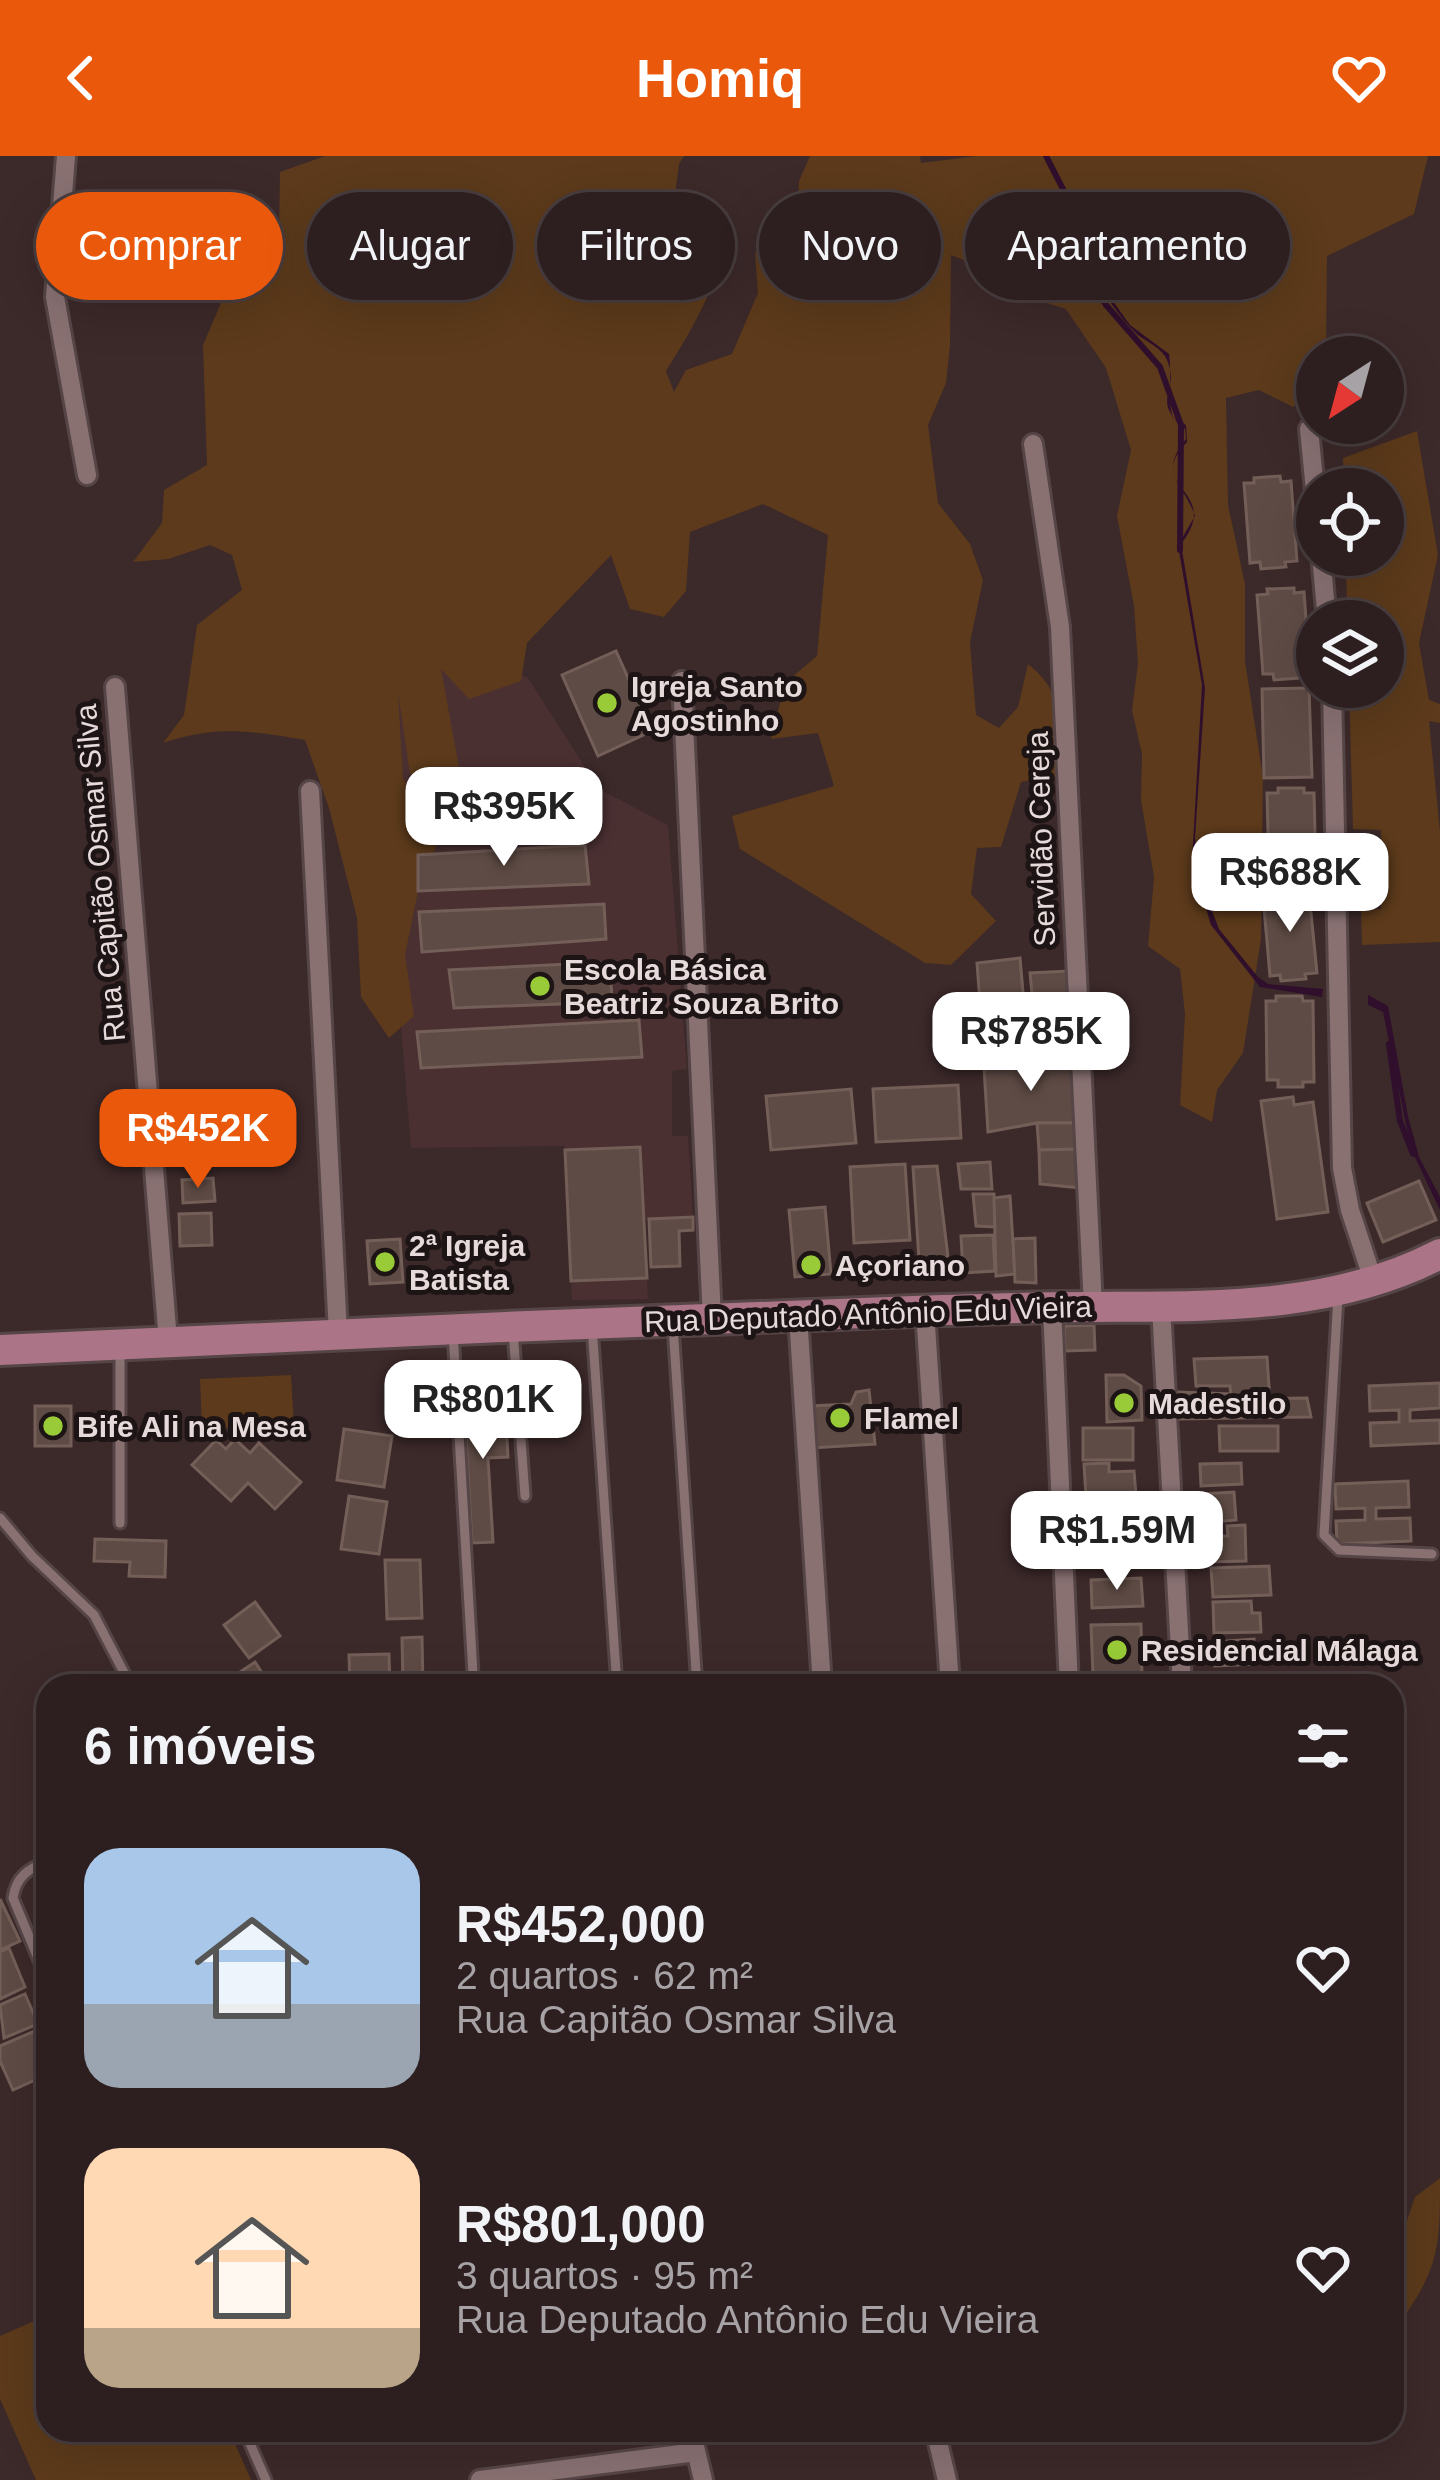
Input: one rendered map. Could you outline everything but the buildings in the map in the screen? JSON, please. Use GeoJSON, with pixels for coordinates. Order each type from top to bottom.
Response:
{"type":"FeatureCollection","features":[{"type":"Feature","properties":{"kind":"main road","name":"Rua Deputado Antônio Edu Vieira"},"geometry":{"type":"LineString","coordinates":[[0,1350],[513,1325],[1258,1303],[1374,1282],[1440,1253]]}},
{"type":"Feature","properties":{"kind":"street"},"geometry":{"type":"LineString","coordinates":[[66,156],[55,298],[87,475]]}},
{"type":"Feature","properties":{"kind":"street","name":"Servidão Cereja"},"geometry":{"type":"LineString","coordinates":[[1033,443],[1060,627],[1093,1307]]}},
{"type":"Feature","properties":{"kind":"street"},"geometry":{"type":"LineString","coordinates":[[682,681],[712,1319]]}},
{"type":"Feature","properties":{"kind":"street","name":"Rua Capitão Osmar Silva"},"geometry":{"type":"LineString","coordinates":[[115,687],[168,1341]]}},
{"type":"Feature","properties":{"kind":"street"},"geometry":{"type":"LineString","coordinates":[[1333,708],[1342,1168],[1350,1210],[1374,1282]]}},
{"type":"Feature","properties":{"kind":"street"},"geometry":{"type":"LineString","coordinates":[[310,791],[338,1333]]}},
{"type":"Feature","properties":{"kind":"street"},"geometry":{"type":"LineString","coordinates":[[1052,1307],[1068,1674]]}},
{"type":"Feature","properties":{"kind":"street"},"geometry":{"type":"LineString","coordinates":[[1161,1307],[1181,1674]]}},
{"type":"Feature","properties":{"kind":"street"},"geometry":{"type":"LineString","coordinates":[[925,1311],[949,1674]]}},
{"type":"Feature","properties":{"kind":"street"},"geometry":{"type":"LineString","coordinates":[[798,1316],[821,1674]]}},
{"type":"Feature","properties":{"kind":"street"},"geometry":{"type":"LineString","coordinates":[[694,2442],[703,2480]]}},
{"type":"Feature","properties":{"kind":"street"},"geometry":{"type":"LineString","coordinates":[[938,2442],[947,2480]]}},
{"type":"Feature","properties":{"kind":"street"},"geometry":{"type":"LineString","coordinates":[[480,2480],[696,2452]]}},
{"type":"Feature","properties":{"kind":"lane"},"geometry":{"type":"LineString","coordinates":[[1338,1291],[1324,1535],[1339,1550],[1432,1554]]}},
{"type":"Feature","properties":{"kind":"lane"},"geometry":{"type":"LineString","coordinates":[[672,1321],[696,1674]]}},
{"type":"Feature","properties":{"kind":"lane"},"geometry":{"type":"LineString","coordinates":[[592,1323],[616,1674]]}},
{"type":"Feature","properties":{"kind":"lane"},"geometry":{"type":"LineString","coordinates":[[513,1325],[525,1496]]}},
{"type":"Feature","properties":{"kind":"lane"},"geometry":{"type":"LineString","coordinates":[[452,1328],[473,1674]]}},
{"type":"Feature","properties":{"kind":"lane"},"geometry":{"type":"LineString","coordinates":[[119,1344],[120,1523]]}},
{"type":"Feature","properties":{"kind":"lane"},"geometry":{"type":"LineString","coordinates":[[0,1518],[94,1615],[125,1674]]}},
{"type":"Feature","properties":{"kind":"lane"},"geometry":{"type":"LineString","coordinates":[[36,1867],[14,1885],[13,1898],[36,1953]]}},
{"type":"Feature","properties":{"kind":"lane"},"geometry":{"type":"LineString","coordinates":[[249,2442],[266,2480]]}},
{"type":"Feature","properties":{"kind":"shaded area"},"geometry":{"type":"Polygon","coordinates":[[[325,156],[684,156],[675,192],[537,192],[537,300],[705,300],[666,371],[674,392],[686,370],[732,354],[758,293],[755,253],[759,249],[759,300],[941,300],[941,192],[799,192],[810,156],[920,156],[921,163],[977,156],[1428,156],[1414,214],[1327,256],[1326,336],[1296,336],[1296,405],[1259,390],[1226,398],[1228,505],[1245,584],[1245,661],[1263,777],[1261,939],[1243,1053],[1217,1090],[1212,1122],[1180,1105],[1185,1014],[1180,969],[1148,946],[1154,877],[1141,800],[1142,754],[1132,710],[1138,664],[1134,606],[1117,516],[1131,450],[1106,368],[1066,309],[1038,300],[1290,300],[1290,192],[965,192],[965,261],[951,255],[946,383],[928,425],[938,503],[970,544],[983,580],[970,642],[976,715],[999,728],[1018,707],[1028,664],[1056,701],[1060,728],[1057,776],[1021,782],[1001,847],[977,848],[971,894],[996,921],[951,965],[925,963],[740,849],[732,816],[834,786],[818,733],[771,739],[785,683],[817,656],[828,535],[763,504],[690,532],[686,591],[664,617],[630,609],[611,555],[527,643],[521,681],[469,699],[441,669],[460,773],[410,774],[398,692],[403,778],[441,834],[418,891],[405,955],[414,1016],[389,1038],[361,997],[357,918],[329,808],[305,740],[234,731],[163,743],[184,715],[197,625],[242,590],[232,555],[210,545],[168,559],[133,562],[162,523],[164,490],[207,465],[203,345],[222,300],[283,300],[280,172],[325,156]]]}},
{"type":"Feature","properties":{"kind":"shaded area"},"geometry":{"type":"Polygon","coordinates":[[[1110,302],[1130,325],[1169,354],[1170,370],[1162,352],[1138,335],[1110,302]]]}},
{"type":"Feature","properties":{"kind":"shaded area"},"geometry":{"type":"Polygon","coordinates":[[[1417,431],[1438,555],[1419,643],[1429,700],[1440,704],[1440,723],[1429,721],[1440,831],[1440,942],[1362,945],[1361,910],[1381,909],[1381,830],[1353,829],[1350,708],[1404,708],[1404,600],[1347,600],[1346,576],[1404,576],[1404,468],[1343,468],[1343,458],[1381,444],[1404,444],[1404,436],[1417,431]]]}},
{"type":"Feature","properties":{"kind":"shaded area"},"geometry":{"type":"Polygon","coordinates":[[[1193,520],[1181,544],[1205,688],[1195,838],[1201,883],[1219,929],[1258,977],[1268,984],[1323,989],[1322,997],[1260,987],[1211,925],[1192,861],[1202,685],[1178,545],[1193,520]]]}},
{"type":"Feature","properties":{"kind":"shaded area","name":"Escola Básica Beatriz Souza Brito"},"geometry":{"type":"Polygon","coordinates":[[[441,642],[528,678],[599,789],[668,825],[687,1069],[672,1071],[672,1136],[688,1136],[693,1217],[644,1220],[648,1299],[572,1300],[565,1146],[411,1148],[375,707],[441,642]]]}},
{"type":"Feature","properties":{"kind":"shaded area"},"geometry":{"type":"Polygon","coordinates":[[[1368,995],[1388,1006],[1408,1116],[1419,1157],[1440,1197],[1440,1210],[1411,1149],[1383,1012],[1368,1005],[1368,995]]]}},
{"type":"Feature","properties":{"kind":"shaded area"},"geometry":{"type":"Polygon","coordinates":[[[291,1375],[294,1425],[202,1429],[200,1379],[291,1375]]]}},
{"type":"Feature","properties":{"kind":"shaded area"},"geometry":{"type":"Polygon","coordinates":[[[1440,2178],[1431,2268],[1404,2316],[1404,2229],[1415,2197],[1440,2178]]]}},
{"type":"Feature","properties":{"kind":"shaded area"},"geometry":{"type":"Polygon","coordinates":[[[36,2320],[36,2442],[234,2442],[251,2480],[36,2480],[0,2399],[0,2336],[36,2320]]]}},
{"type":"Feature","properties":{"kind":"waterway"},"geometry":{"type":"LineString","coordinates":[[1046,156],[1067,197],[1084,266],[1106,305],[1160,367],[1181,425],[1180,550]]}},
{"type":"Feature","properties":{"kind":"waterway"},"geometry":{"type":"LineString","coordinates":[[1389,1044],[1400,1121],[1413,1154]]}},
{"type":"Feature","properties":{"kind":"place","name":"Igreja Santo Agostinho"},"geometry":{"type":"Point","coordinates":[607,703]}},
{"type":"Feature","properties":{"kind":"place","name":"Escola Básica Beatriz Souza Brito"},"geometry":{"type":"Point","coordinates":[540,986]}},
{"type":"Feature","properties":{"kind":"place","name":"2ª Igreja Batista"},"geometry":{"type":"Point","coordinates":[385,1262]}},
{"type":"Feature","properties":{"kind":"place","name":"Açoriano"},"geometry":{"type":"Point","coordinates":[811,1265]}},
{"type":"Feature","properties":{"kind":"place","name":"Madestilo"},"geometry":{"type":"Point","coordinates":[1124,1403]}},
{"type":"Feature","properties":{"kind":"place","name":"Flamel"},"geometry":{"type":"Point","coordinates":[840,1418]}},
{"type":"Feature","properties":{"kind":"place","name":"Bife Ali na Mesa"},"geometry":{"type":"Point","coordinates":[53,1426]}},
{"type":"Feature","properties":{"kind":"place","name":"Residencial Málaga"},"geometry":{"type":"Point","coordinates":[1117,1650]}}]}
